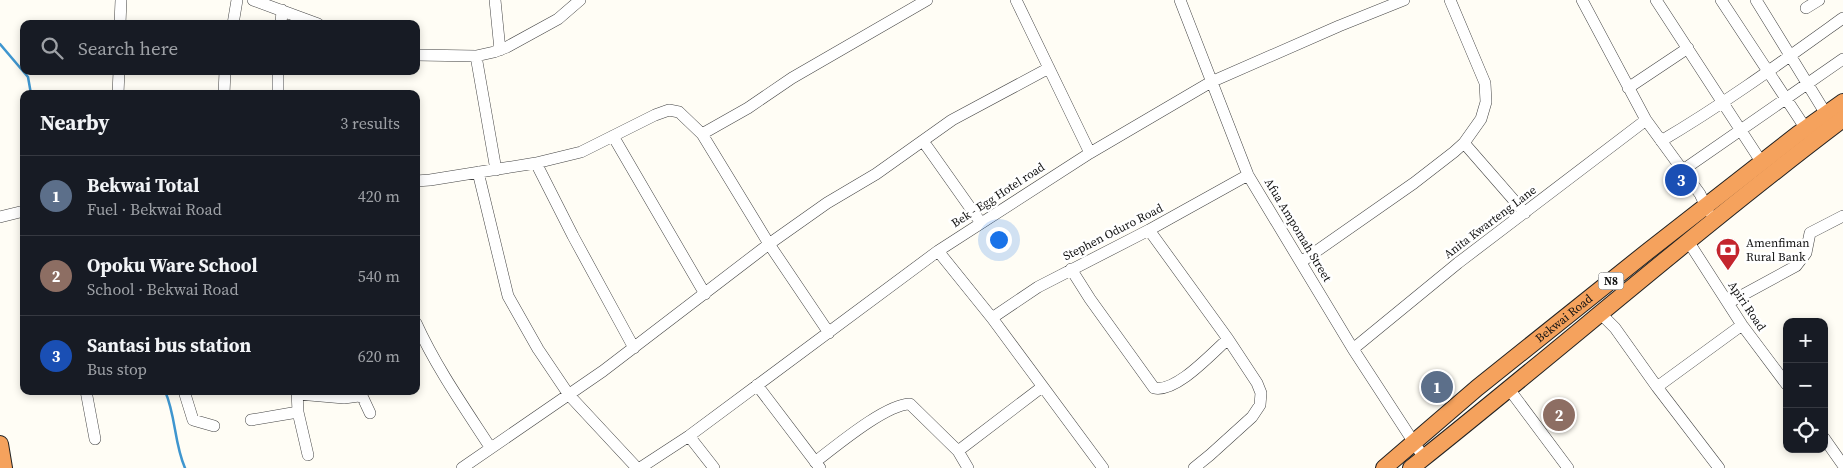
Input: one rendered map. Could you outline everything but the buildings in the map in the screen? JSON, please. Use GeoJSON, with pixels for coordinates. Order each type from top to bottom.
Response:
{"type":"FeatureCollection","features":[{"type":"Feature","properties":{"kind":"highway","name":"Bekwai Road"},"geometry":{"type":"LineString","coordinates":[[1384,468],[1477,388],[1706,206],[1843,102]]}},
{"type":"Feature","properties":{"kind":"highway","name":"Bekwai Road"},"geometry":{"type":"LineString","coordinates":[[1417,463],[1655,270],[1688,241],[1843,119]]}},
{"type":"Feature","properties":{"kind":"highway"},"geometry":{"type":"LineString","coordinates":[[1555,326],[1567,342]]}},
{"type":"Feature","properties":{"kind":"highway"},"geometry":{"type":"LineString","coordinates":[[0,444],[4,468]]}},
{"type":"Feature","properties":{"kind":"street"},"geometry":{"type":"LineString","coordinates":[[120,20],[121,0]]}},
{"type":"Feature","properties":{"kind":"street"},"geometry":{"type":"LineString","coordinates":[[234,20],[237,0]]}},
{"type":"Feature","properties":{"kind":"street"},"geometry":{"type":"LineString","coordinates":[[252,0],[308,20]]}},
{"type":"Feature","properties":{"kind":"street"},"geometry":{"type":"LineString","coordinates":[[495,0],[500,50]]}},
{"type":"Feature","properties":{"kind":"street"},"geometry":{"type":"LineString","coordinates":[[420,55],[476,56],[500,50],[558,19],[580,0]]}},
{"type":"Feature","properties":{"kind":"street"},"geometry":{"type":"LineString","coordinates":[[702,134],[748,108],[792,78],[926,0]]}},
{"type":"Feature","properties":{"kind":"street"},"geometry":{"type":"LineString","coordinates":[[1016,0],[1090,153]]}},
{"type":"Feature","properties":{"kind":"street","name":"Afua Ampomah Street"},"geometry":{"type":"LineString","coordinates":[[1180,0],[1248,175],[1353,349],[1414,444],[1417,463]]}},
{"type":"Feature","properties":{"kind":"street","name":"Bek - Egg Hotel road"},"geometry":{"type":"LineString","coordinates":[[638,468],[689,436],[938,251],[1090,153],[1211,82],[1404,0]]}},
{"type":"Feature","properties":{"kind":"street"},"geometry":{"type":"LineString","coordinates":[[1301,262],[1414,183],[1464,144],[1482,119],[1486,102],[1485,83],[1450,0]]}},
{"type":"Feature","properties":{"kind":"street"},"geometry":{"type":"LineString","coordinates":[[1582,0],[1646,120],[1683,170],[1706,206],[1713,222]]}},
{"type":"Feature","properties":{"kind":"street"},"geometry":{"type":"LineString","coordinates":[[1656,0],[1762,163]]}},
{"type":"Feature","properties":{"kind":"street"},"geometry":{"type":"LineString","coordinates":[[1721,0],[1806,129]]}},
{"type":"Feature","properties":{"kind":"street"},"geometry":{"type":"LineString","coordinates":[[1756,0],[1826,114]]}},
{"type":"Feature","properties":{"kind":"street"},"geometry":{"type":"LineString","coordinates":[[1806,8],[1819,0]]}},
{"type":"Feature","properties":{"kind":"street"},"geometry":{"type":"LineString","coordinates":[[281,20],[282,10]]}},
{"type":"Feature","properties":{"kind":"street"},"geometry":{"type":"LineString","coordinates":[[1662,141],[1791,57],[1843,18]]}},
{"type":"Feature","properties":{"kind":"street"},"geometry":{"type":"LineString","coordinates":[[1628,88],[1688,48]]}},
{"type":"Feature","properties":{"kind":"street"},"geometry":{"type":"LineString","coordinates":[[476,56],[496,170]]}},
{"type":"Feature","properties":{"kind":"street"},"geometry":{"type":"LineString","coordinates":[[1683,170],[1807,82],[1843,59]]}},
{"type":"Feature","properties":{"kind":"street"},"geometry":{"type":"LineString","coordinates":[[462,468],[634,348],[769,244],[827,203],[876,174],[956,118],[1049,68]]}},
{"type":"Feature","properties":{"kind":"street"},"geometry":{"type":"LineString","coordinates":[[118,90],[119,75]]}},
{"type":"Feature","properties":{"kind":"street"},"geometry":{"type":"LineString","coordinates":[[224,90],[226,75]]}},
{"type":"Feature","properties":{"kind":"street"},"geometry":{"type":"LineString","coordinates":[[278,75],[278,90]]}},
{"type":"Feature","properties":{"kind":"street"},"geometry":{"type":"LineString","coordinates":[[420,181],[536,163],[581,152],[655,115],[669,110],[679,112],[702,134],[769,244],[829,333]]}},
{"type":"Feature","properties":{"kind":"street","name":"Anita Kwarteng Lane"},"geometry":{"type":"LineString","coordinates":[[1353,349],[1458,263],[1646,120]]}},
{"type":"Feature","properties":{"kind":"street"},"geometry":{"type":"LineString","coordinates":[[613,136],[705,294]]}},
{"type":"Feature","properties":{"kind":"street"},"geometry":{"type":"LineString","coordinates":[[923,141],[981,223]]}},
{"type":"Feature","properties":{"kind":"street"},"geometry":{"type":"LineString","coordinates":[[1464,144],[1525,213]]}},
{"type":"Feature","properties":{"kind":"street"},"geometry":{"type":"LineString","coordinates":[[536,163],[634,348]]}},
{"type":"Feature","properties":{"kind":"street"},"geometry":{"type":"LineString","coordinates":[[478,172],[508,296],[538,349],[569,395],[638,468]]}},
{"type":"Feature","properties":{"kind":"street","name":"Stephen Oduro Road"},"geometry":{"type":"LineString","coordinates":[[992,318],[1038,287],[1149,230],[1248,175]]}},
{"type":"Feature","properties":{"kind":"street"},"geometry":{"type":"LineString","coordinates":[[0,217],[20,212]]}},
{"type":"Feature","properties":{"kind":"street"},"geometry":{"type":"LineString","coordinates":[[1728,303],[1796,266],[1806,253],[1810,233],[1843,216]]}},
{"type":"Feature","properties":{"kind":"street"},"geometry":{"type":"LineString","coordinates":[[1149,230],[1228,339],[1257,383],[1261,393],[1260,405],[1240,428],[1194,468]]}},
{"type":"Feature","properties":{"kind":"street","name":"Apiri Road"},"geometry":{"type":"LineString","coordinates":[[1688,241],[1742,325],[1783,380]]}},
{"type":"Feature","properties":{"kind":"street"},"geometry":{"type":"LineString","coordinates":[[938,251],[992,318],[1103,468]]}},
{"type":"Feature","properties":{"kind":"street"},"geometry":{"type":"LineString","coordinates":[[1071,269],[1090,299],[1154,388],[1169,387],[1195,368],[1228,339]]}},
{"type":"Feature","properties":{"kind":"street"},"geometry":{"type":"LineString","coordinates":[[1600,313],[1615,328],[1719,468]]}},
{"type":"Feature","properties":{"kind":"street"},"geometry":{"type":"LineString","coordinates":[[1657,386],[1742,325]]}},
{"type":"Feature","properties":{"kind":"street"},"geometry":{"type":"LineString","coordinates":[[420,332],[452,389],[490,447]]}},
{"type":"Feature","properties":{"kind":"street"},"geometry":{"type":"LineString","coordinates":[[757,386],[818,465],[872,420],[902,404],[910,404],[958,451],[968,468]]}},
{"type":"Feature","properties":{"kind":"street"},"geometry":{"type":"LineString","coordinates":[[958,451],[1042,387]]}},
{"type":"Feature","properties":{"kind":"street"},"geometry":{"type":"LineString","coordinates":[[1509,389],[1568,468]]}},
{"type":"Feature","properties":{"kind":"street"},"geometry":{"type":"LineString","coordinates":[[87,395],[95,439]]}},
{"type":"Feature","properties":{"kind":"street"},"geometry":{"type":"LineString","coordinates":[[185,395],[193,420],[214,426]]}},
{"type":"Feature","properties":{"kind":"street"},"geometry":{"type":"LineString","coordinates":[[298,395],[298,412],[308,455]]}},
{"type":"Feature","properties":{"kind":"street"},"geometry":{"type":"LineString","coordinates":[[316,395],[344,398],[359,396],[363,398],[370,413]]}},
{"type":"Feature","properties":{"kind":"street"},"geometry":{"type":"LineString","coordinates":[[251,420],[298,412]]}},
{"type":"Feature","properties":{"kind":"street"},"geometry":{"type":"LineString","coordinates":[[689,436],[714,468]]}},
{"type":"Feature","properties":{"kind":"street"},"geometry":{"type":"LineString","coordinates":[[1828,444],[1843,465]]}},
{"type":"Feature","properties":{"kind":"waterway"},"geometry":{"type":"LineString","coordinates":[[0,44],[20,68]]}},
{"type":"Feature","properties":{"kind":"waterway"},"geometry":{"type":"LineString","coordinates":[[26,75],[30,90]]}},
{"type":"Feature","properties":{"kind":"waterway"},"geometry":{"type":"LineString","coordinates":[[167,395],[181,459],[185,468]]}},
{"type":"Feature","properties":{"kind":"place","name":"Santasi bus station"},"geometry":{"type":"Point","coordinates":[1681,180]}},
{"type":"Feature","properties":{"kind":"place","name":"Amenfiman Rural Bank"},"geometry":{"type":"Point","coordinates":[1728,271]}},
{"type":"Feature","properties":{"kind":"place","name":"Bekwai Total"},"geometry":{"type":"Point","coordinates":[1437,387]}},
{"type":"Feature","properties":{"kind":"place","name":"Opoku Ware School"},"geometry":{"type":"Point","coordinates":[1559,415]}}]}
